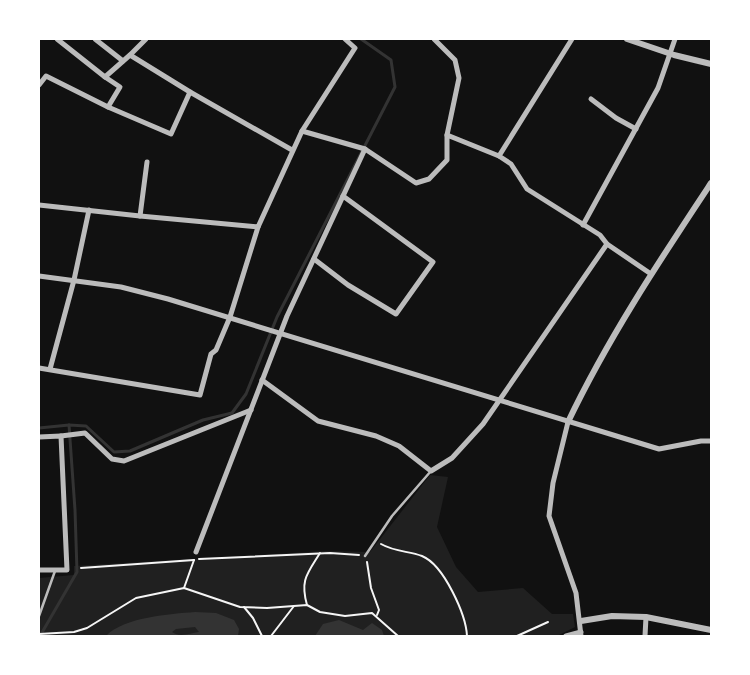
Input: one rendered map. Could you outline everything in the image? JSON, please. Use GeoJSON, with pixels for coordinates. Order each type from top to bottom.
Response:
{"type":"FeatureCollection","features":[{"type":"Feature","properties":{"kind":"street"},"geometry":{"type":"LineString","coordinates":[[57,39],[120,87],[108,107]]}},
{"type":"Feature","properties":{"kind":"street"},"geometry":{"type":"LineString","coordinates":[[94,39],[123,61]]}},
{"type":"Feature","properties":{"kind":"street"},"geometry":{"type":"LineString","coordinates":[[106,77],[146,39]]}},
{"type":"Feature","properties":{"kind":"street"},"geometry":{"type":"LineString","coordinates":[[39,368],[200,395],[211,354],[216,350],[230,316],[258,226],[302,131],[355,48],[345,39]]}},
{"type":"Feature","properties":{"kind":"street"},"geometry":{"type":"LineString","coordinates":[[302,131],[365,148],[416,183],[429,179],[447,160],[446,135],[459,78],[455,60],[434,39]]}},
{"type":"Feature","properties":{"kind":"street"},"geometry":{"type":"LineString","coordinates":[[499,156],[572,39]]}},
{"type":"Feature","properties":{"kind":"street"},"geometry":{"type":"LineString","coordinates":[[627,39],[668,53],[711,64]]}},
{"type":"Feature","properties":{"kind":"street"},"geometry":{"type":"LineString","coordinates":[[583,225],[658,88],[668,53],[675,39]]}},
{"type":"Feature","properties":{"kind":"street"},"geometry":{"type":"LineString","coordinates":[[130,55],[190,92],[292,150]]}},
{"type":"Feature","properties":{"kind":"street"},"geometry":{"type":"LineString","coordinates":[[39,85],[46,76],[108,107],[171,134],[190,92]]}},
{"type":"Feature","properties":{"kind":"street"},"geometry":{"type":"LineString","coordinates":[[591,99],[616,118],[636,129]]}},
{"type":"Feature","properties":{"kind":"street"},"geometry":{"type":"LineString","coordinates":[[446,135],[499,156],[511,164],[527,189],[600,235],[607,244],[651,274]]}},
{"type":"Feature","properties":{"kind":"street"},"geometry":{"type":"LineString","coordinates":[[196,552],[280,333],[365,148]]}},
{"type":"Feature","properties":{"kind":"street"},"geometry":{"type":"LineString","coordinates":[[140,216],[147,162]]}},
{"type":"Feature","properties":{"kind":"street"},"geometry":{"type":"LineString","coordinates":[[566,636],[581,634],[581,621],[576,593],[549,516],[553,483],[568,422],[583,391],[651,274],[711,183]]}},
{"type":"Feature","properties":{"kind":"street"},"geometry":{"type":"LineString","coordinates":[[314,259],[348,285],[396,314],[433,262],[343,196]]}},
{"type":"Feature","properties":{"kind":"street"},"geometry":{"type":"LineString","coordinates":[[39,205],[258,226]]}},
{"type":"Feature","properties":{"kind":"street"},"geometry":{"type":"LineString","coordinates":[[50,369],[74,280],[89,210]]}},
{"type":"Feature","properties":{"kind":"street"},"geometry":{"type":"LineString","coordinates":[[262,380],[318,421],[376,436],[399,446],[431,471],[452,458],[483,424],[497,401],[607,244]]}},
{"type":"Feature","properties":{"kind":"street"},"geometry":{"type":"LineString","coordinates":[[39,276],[121,287],[230,316],[497,401],[659,449],[711,441]]}},
{"type":"Feature","properties":{"kind":"street"},"geometry":{"type":"LineString","coordinates":[[39,437],[85,432],[112,460],[124,461],[251,410]]}},
{"type":"Feature","properties":{"kind":"street"},"geometry":{"type":"LineString","coordinates":[[39,570],[67,570],[61,436]]}},
{"type":"Feature","properties":{"kind":"street"},"geometry":{"type":"LineString","coordinates":[[581,621],[612,616],[646,617],[711,630]]}},
{"type":"Feature","properties":{"kind":"street"},"geometry":{"type":"LineString","coordinates":[[645,636],[646,617]]}},
{"type":"Feature","properties":{"kind":"lane"},"geometry":{"type":"LineString","coordinates":[[365,556],[392,516],[431,471]]}},
{"type":"Feature","properties":{"kind":"lane"},"geometry":{"type":"LineString","coordinates":[[39,616],[55,570]]}},
{"type":"Feature","properties":{"kind":"path"},"geometry":{"type":"LineString","coordinates":[[376,540],[391,550],[423,556],[433,564],[463,614],[467,636]]}},
{"type":"Feature","properties":{"kind":"path"},"geometry":{"type":"LineString","coordinates":[[184,588],[196,552]]}},
{"type":"Feature","properties":{"kind":"path"},"geometry":{"type":"LineString","coordinates":[[307,605],[303,593],[305,577],[320,553]]}},
{"type":"Feature","properties":{"kind":"path"},"geometry":{"type":"LineString","coordinates":[[81,568],[320,553],[365,556],[371,588],[379,610],[377,615]]}},
{"type":"Feature","properties":{"kind":"path"},"geometry":{"type":"LineString","coordinates":[[39,634],[74,632],[88,628],[136,598],[184,588],[244,607],[267,608],[307,605],[320,612],[345,616],[372,612],[398,636]]}},
{"type":"Feature","properties":{"kind":"path"},"geometry":{"type":"LineString","coordinates":[[271,636],[294,606]]}},
{"type":"Feature","properties":{"kind":"path"},"geometry":{"type":"LineString","coordinates":[[244,607],[253,618],[262,636]]}},
{"type":"Feature","properties":{"kind":"path"},"geometry":{"type":"LineString","coordinates":[[517,636],[548,622]]}},
{"type":"Feature","properties":{"kind":"shaded area"},"geometry":{"type":"Polygon","coordinates":[[[430,475],[448,477],[437,527],[456,567],[478,592],[523,588],[552,614],[573,614],[575,627],[557,636],[39,636],[39,578],[74,575],[74,566],[326,551],[370,552],[430,475]]]}},
{"type":"Feature","properties":{"kind":"shaded area"},"geometry":{"type":"Polygon","coordinates":[[[195,612],[216,613],[234,620],[239,629],[238,636],[106,636],[114,630],[135,621],[161,615],[195,612]],[[195,627],[176,629],[172,632],[182,635],[199,632],[195,627]]]}},
{"type":"Feature","properties":{"kind":"shaded area"},"geometry":{"type":"Polygon","coordinates":[[[339,620],[363,630],[372,623],[382,630],[384,636],[315,636],[323,624],[339,620]]]}},
{"type":"Feature","properties":{"kind":"waterway"},"geometry":{"type":"LineString","coordinates":[[39,428],[69,425],[86,426],[114,452],[130,451],[203,420],[232,413],[246,394],[277,317],[395,87],[391,60],[361,39]]}},
{"type":"Feature","properties":{"kind":"waterway"},"geometry":{"type":"LineString","coordinates":[[40,636],[77,572],[69,425]]}}]}
